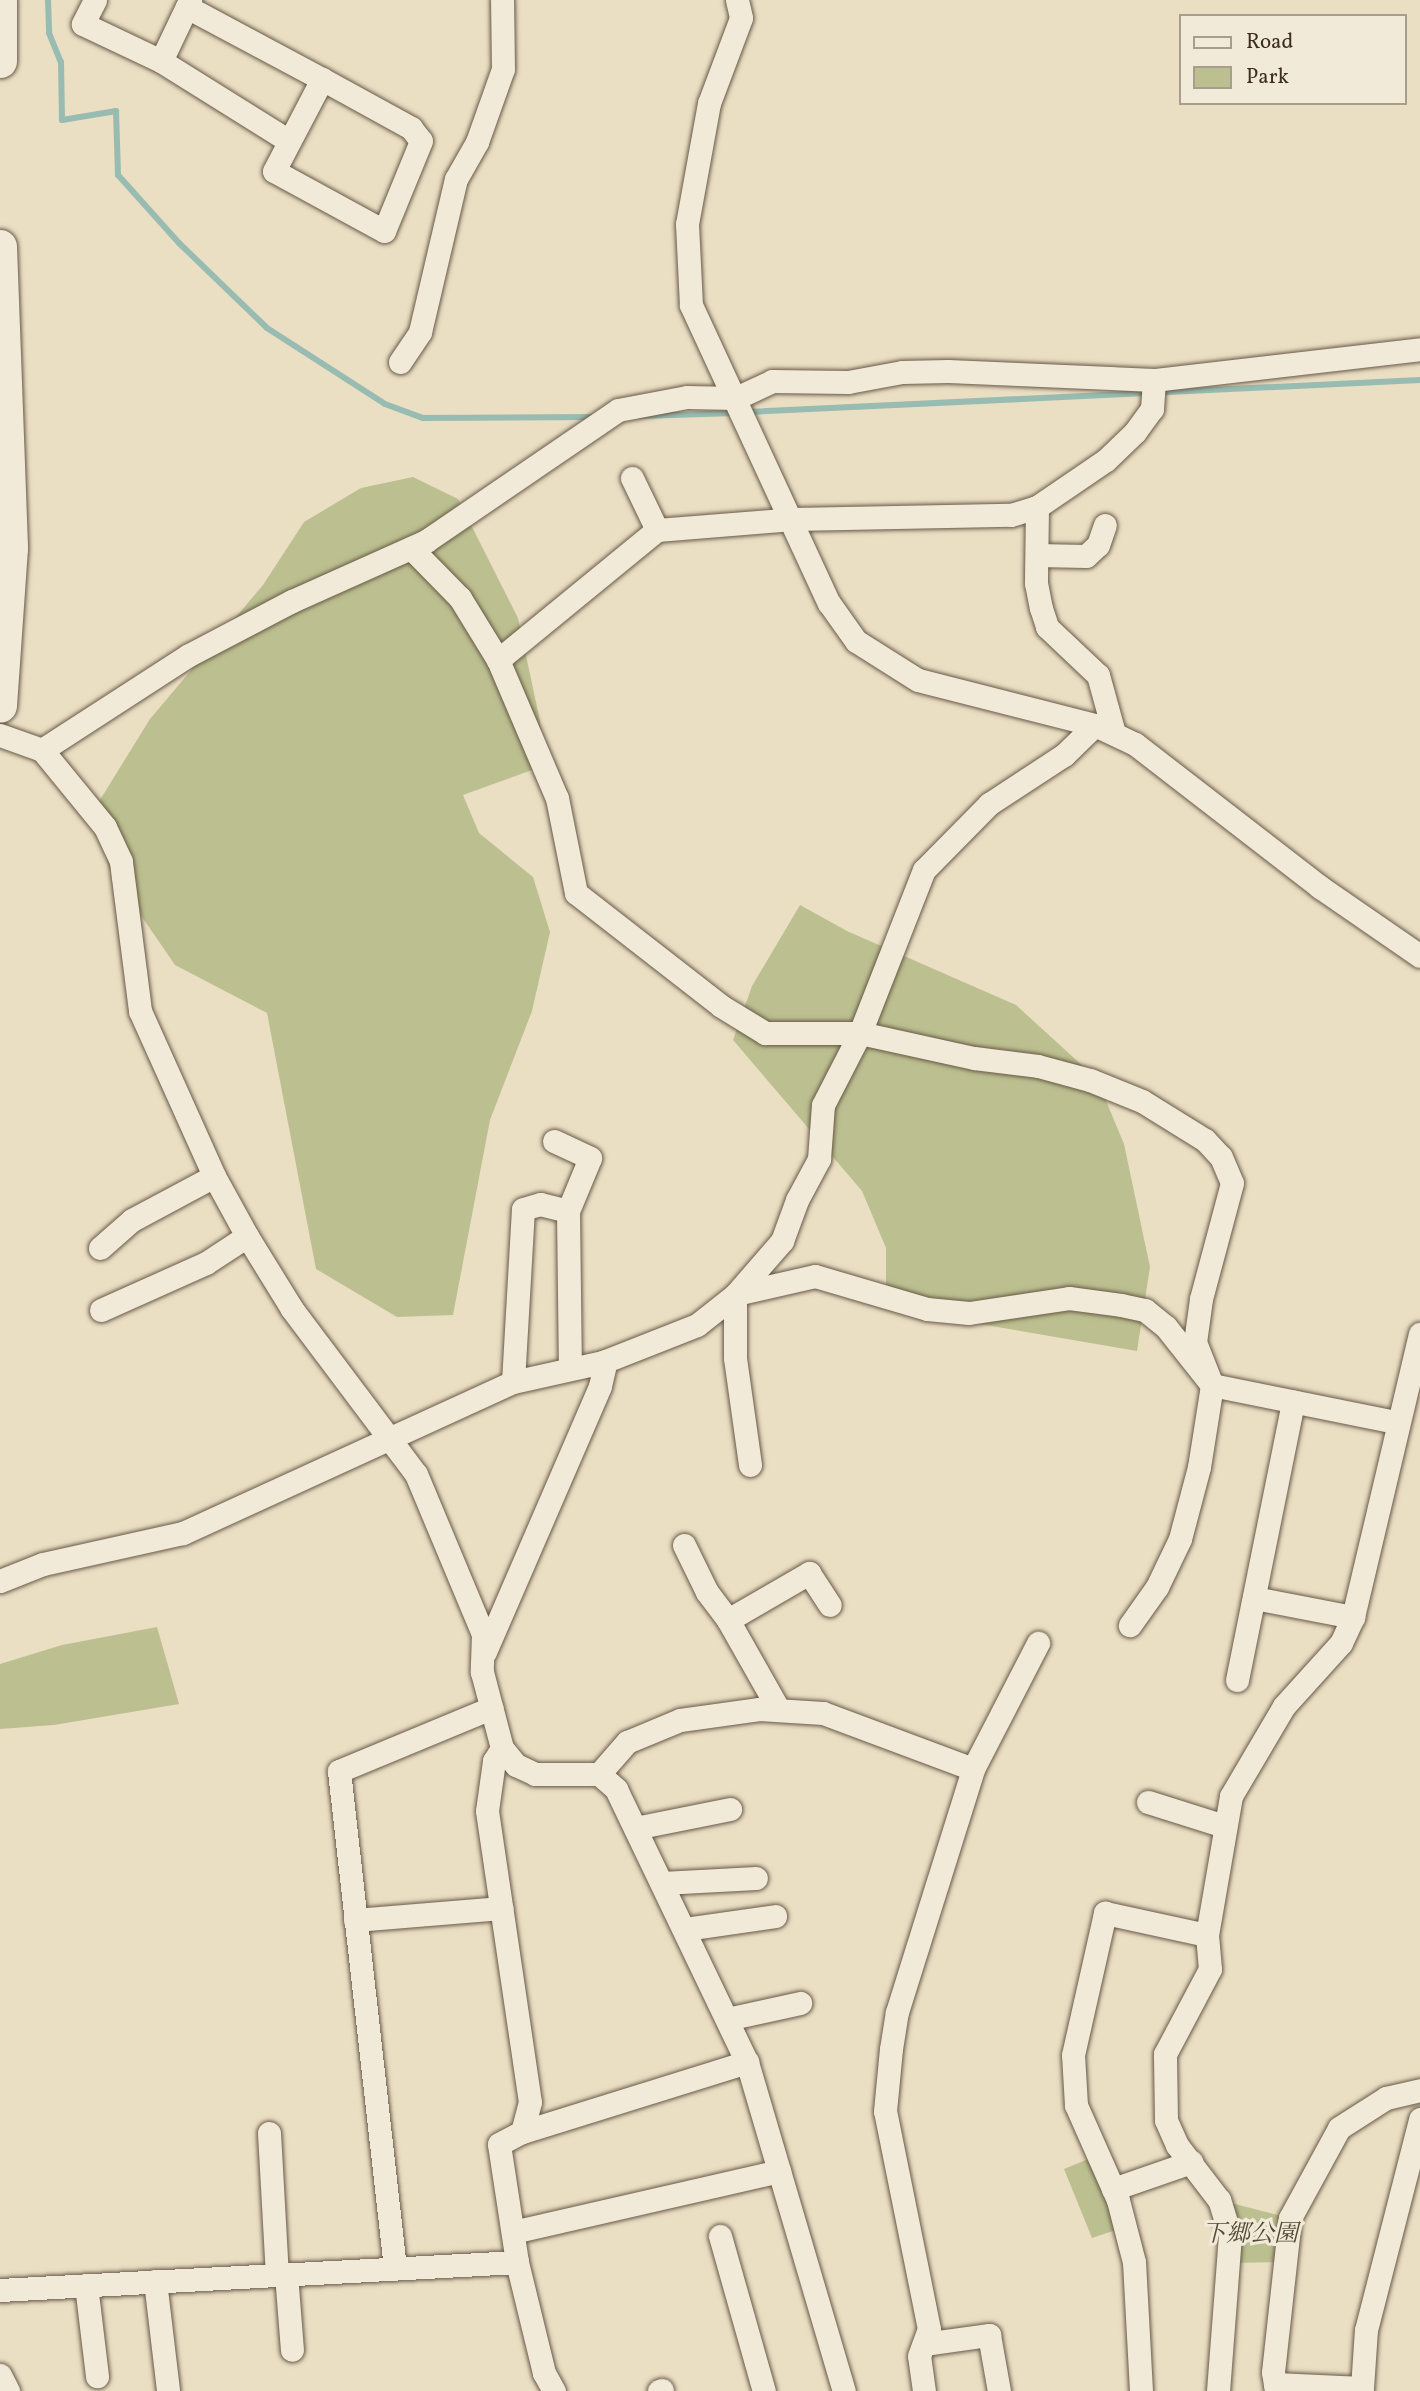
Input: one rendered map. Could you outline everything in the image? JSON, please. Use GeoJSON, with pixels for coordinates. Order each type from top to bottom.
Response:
{"type":"FeatureCollection","features":[{"type":"Feature","properties":{"kind":"street"},"geometry":{"type":"LineString","coordinates":[[0,0],[0,61]]}},
{"type":"Feature","properties":{"kind":"street"},"geometry":{"type":"LineString","coordinates":[[94,0],[83,24],[161,61],[289,141]]}},
{"type":"Feature","properties":{"kind":"street"},"geometry":{"type":"LineString","coordinates":[[400,362],[420,332],[456,179],[477,142],[503,69],[502,0]]}},
{"type":"Feature","properties":{"kind":"street"},"geometry":{"type":"LineString","coordinates":[[737,0],[741,18],[709,103],[687,224],[691,305],[793,519],[829,603],[856,641],[918,680],[1104,729],[1172,770],[1320,887],[1420,956]]}},
{"type":"Feature","properties":{"kind":"street"},"geometry":{"type":"LineString","coordinates":[[161,61],[189,3],[411,128],[421,141],[384,231],[274,171],[322,79]]}},
{"type":"Feature","properties":{"kind":"street"},"geometry":{"type":"LineString","coordinates":[[0,246],[11,548],[0,706]]}},
{"type":"Feature","properties":{"kind":"street"},"geometry":{"type":"LineString","coordinates":[[42,750],[190,655],[292,601],[411,548],[548,458],[602,417],[687,397],[736,398],[772,381],[848,382],[902,372],[1154,380],[1420,349]]}},
{"type":"Feature","properties":{"kind":"street"},"geometry":{"type":"LineString","coordinates":[[498,660],[657,530],[793,519],[1011,514],[1037,507],[1106,460],[1135,432],[1152,409],[1154,380]]}},
{"type":"Feature","properties":{"kind":"street"},"geometry":{"type":"LineString","coordinates":[[632,478],[657,530]]}},
{"type":"Feature","properties":{"kind":"street"},"geometry":{"type":"LineString","coordinates":[[1037,507],[1036,583],[1047,627],[1098,675],[1104,729]]}},
{"type":"Feature","properties":{"kind":"street"},"geometry":{"type":"LineString","coordinates":[[1037,555],[1086,556],[1098,545],[1105,525]]}},
{"type":"Feature","properties":{"kind":"street"},"geometry":{"type":"LineString","coordinates":[[411,548],[460,598],[498,660],[557,798],[576,893],[721,1006],[765,1032],[860,1033],[974,1058],[1038,1066],[1090,1080],[1142,1101],[1205,1140],[1221,1157],[1232,1184],[1201,1299],[1195,1342],[1212,1385],[1199,1467],[1180,1539],[1157,1587],[1130,1625]]}},
{"type":"Feature","properties":{"kind":"street"},"geometry":{"type":"LineString","coordinates":[[0,1580],[43,1564],[183,1533],[513,1382],[606,1361],[698,1325],[735,1294],[782,1241],[797,1200],[819,1159],[823,1105],[860,1033],[924,870],[989,804],[1104,729]]}},
{"type":"Feature","properties":{"kind":"street"},"geometry":{"type":"LineString","coordinates":[[0,735],[42,750],[106,827],[121,862],[140,1011],[214,1176],[247,1236],[292,1309],[389,1437],[421,1486],[483,1634],[482,1658],[502,1748],[516,1765],[535,1774],[599,1774],[616,1789],[747,2062],[844,2391]]}},
{"type":"Feature","properties":{"kind":"street"},"geometry":{"type":"LineString","coordinates":[[554,1141],[590,1158],[568,1211],[570,1367]]}},
{"type":"Feature","properties":{"kind":"street"},"geometry":{"type":"LineString","coordinates":[[100,1248],[132,1220],[214,1176]]}},
{"type":"Feature","properties":{"kind":"street"},"geometry":{"type":"LineString","coordinates":[[513,1382],[523,1209],[540,1204],[568,1211]]}},
{"type":"Feature","properties":{"kind":"street"},"geometry":{"type":"LineString","coordinates":[[101,1310],[206,1263],[247,1236]]}},
{"type":"Feature","properties":{"kind":"street"},"geometry":{"type":"LineString","coordinates":[[735,1294],[815,1276],[927,1309],[969,1313],[1069,1298],[1121,1304],[1145,1310],[1167,1327],[1212,1385],[1395,1422]]}},
{"type":"Feature","properties":{"kind":"street"},"geometry":{"type":"LineString","coordinates":[[735,1294],[735,1358],[750,1465]]}},
{"type":"Feature","properties":{"kind":"street"},"geometry":{"type":"LineString","coordinates":[[1218,2391],[1230,2235],[1219,2200],[1191,2162],[1166,2120],[1162,2081],[1165,2054],[1210,1969],[1207,1935],[1231,1796],[1284,1706],[1341,1643],[1353,1617],[1395,1422],[1420,1334]]}},
{"type":"Feature","properties":{"kind":"street"},"geometry":{"type":"LineString","coordinates":[[482,1658],[600,1386],[606,1361]]}},
{"type":"Feature","properties":{"kind":"street"},"geometry":{"type":"LineString","coordinates":[[1237,1680],[1293,1402]]}},
{"type":"Feature","properties":{"kind":"street"},"geometry":{"type":"LineString","coordinates":[[684,1545],[707,1592],[729,1620],[779,1710]]}},
{"type":"Feature","properties":{"kind":"street"},"geometry":{"type":"LineString","coordinates":[[729,1620],[809,1573],[830,1605]]}},
{"type":"Feature","properties":{"kind":"street"},"geometry":{"type":"LineString","coordinates":[[1254,1598],[1353,1617]]}},
{"type":"Feature","properties":{"kind":"street"},"geometry":{"type":"LineString","coordinates":[[924,2391],[919,2356],[929,2329],[885,2111],[898,2011],[973,1769],[1038,1643]]}},
{"type":"Feature","properties":{"kind":"street"},"geometry":{"type":"LineString","coordinates":[[395,2268],[339,1771],[491,1708]]}},
{"type":"Feature","properties":{"kind":"street"},"geometry":{"type":"LineString","coordinates":[[599,1774],[627,1742],[680,1720],[717,1713],[779,1710],[823,1713],[973,1769]]}},
{"type":"Feature","properties":{"kind":"street"},"geometry":{"type":"LineString","coordinates":[[502,1748],[494,1761],[487,1811],[530,2102],[522,2132]]}},
{"type":"Feature","properties":{"kind":"street"},"geometry":{"type":"LineString","coordinates":[[1148,1802],[1224,1826]]}},
{"type":"Feature","properties":{"kind":"street"},"geometry":{"type":"LineString","coordinates":[[635,1828],[730,1809]]}},
{"type":"Feature","properties":{"kind":"street"},"geometry":{"type":"LineString","coordinates":[[662,1883],[756,1878]]}},
{"type":"Feature","properties":{"kind":"street"},"geometry":{"type":"LineString","coordinates":[[355,1920],[502,1908]]}},
{"type":"Feature","properties":{"kind":"street"},"geometry":{"type":"LineString","coordinates":[[1142,2391],[1134,2262],[1113,2189],[1076,2105],[1071,2076],[1105,1913],[1207,1935]]}},
{"type":"Feature","properties":{"kind":"street"},"geometry":{"type":"LineString","coordinates":[[684,1929],[775,1916]]}},
{"type":"Feature","properties":{"kind":"street"},"geometry":{"type":"LineString","coordinates":[[727,2018],[800,2003]]}},
{"type":"Feature","properties":{"kind":"street"},"geometry":{"type":"LineString","coordinates":[[554,2391],[544,2373],[517,2262],[499,2144],[522,2132],[747,2062]]}},
{"type":"Feature","properties":{"kind":"street"},"geometry":{"type":"LineString","coordinates":[[1420,2090],[1386,2098],[1339,2128],[1290,2218],[1275,2387],[1362,2388],[1366,2330],[1420,2119]]}},
{"type":"Feature","properties":{"kind":"street"},"geometry":{"type":"LineString","coordinates":[[269,2133],[292,2350]]}},
{"type":"Feature","properties":{"kind":"street"},"geometry":{"type":"LineString","coordinates":[[1113,2189],[1191,2162]]}},
{"type":"Feature","properties":{"kind":"street"},"geometry":{"type":"LineString","coordinates":[[513,2232],[779,2171]]}},
{"type":"Feature","properties":{"kind":"street"},"geometry":{"type":"LineString","coordinates":[[720,2236],[764,2391]]}},
{"type":"Feature","properties":{"kind":"street"},"geometry":{"type":"LineString","coordinates":[[0,2290],[517,2262]]}},
{"type":"Feature","properties":{"kind":"street"},"geometry":{"type":"LineString","coordinates":[[155,2281],[168,2390]]}},
{"type":"Feature","properties":{"kind":"street"},"geometry":{"type":"LineString","coordinates":[[86,2285],[97,2376]]}},
{"type":"Feature","properties":{"kind":"street"},"geometry":{"type":"LineString","coordinates":[[924,2344],[989,2334],[999,2391]]}},
{"type":"Feature","properties":{"kind":"street"},"geometry":{"type":"LineString","coordinates":[[0,2375],[8,2391]]}},
{"type":"Feature","properties":{"kind":"green space"},"geometry":{"type":"Polygon","coordinates":[[[413,477],[458,499],[518,618],[540,721],[543,766],[463,795],[479,833],[533,877],[550,932],[532,1011],[490,1120],[453,1315],[397,1317],[316,1269],[267,1013],[175,965],[109,869],[95,808],[150,719],[263,585],[304,522],[361,488],[413,477]]]}},
{"type":"Feature","properties":{"kind":"green space"},"geometry":{"type":"Polygon","coordinates":[[[800,905],[847,931],[1016,1005],[1097,1079],[1124,1144],[1150,1267],[1137,1351],[886,1308],[886,1248],[862,1191],[733,1040],[752,986],[800,905]]]}},
{"type":"Feature","properties":{"kind":"green space"},"geometry":{"type":"Polygon","coordinates":[[[157,1627],[179,1704],[54,1725],[0,1729],[0,1664],[62,1645],[157,1627]]]}},
{"type":"Feature","properties":{"kind":"green space"},"geometry":{"type":"Polygon","coordinates":[[[1098,2155],[1125,2227],[1092,2238],[1064,2169],[1098,2155]]]}},
{"type":"Feature","properties":{"kind":"green space","name":"下郷公園"},"geometry":{"type":"Polygon","coordinates":[[[1219,2200],[1290,2218],[1285,2262],[1228,2263],[1219,2200]]]}},
{"type":"Feature","properties":{"kind":"waterway"},"geometry":{"type":"LineString","coordinates":[[48,0],[49,33],[61,62],[62,120],[116,111],[118,175],[179,243],[267,328],[385,404],[423,418],[593,417]]}},
{"type":"Feature","properties":{"kind":"waterway"},"geometry":{"type":"LineString","coordinates":[[747,412],[1420,380]]}},
{"type":"Feature","properties":{"kind":"waterway"},"geometry":{"type":"LineString","coordinates":[[639,416],[736,413]]}}]}
